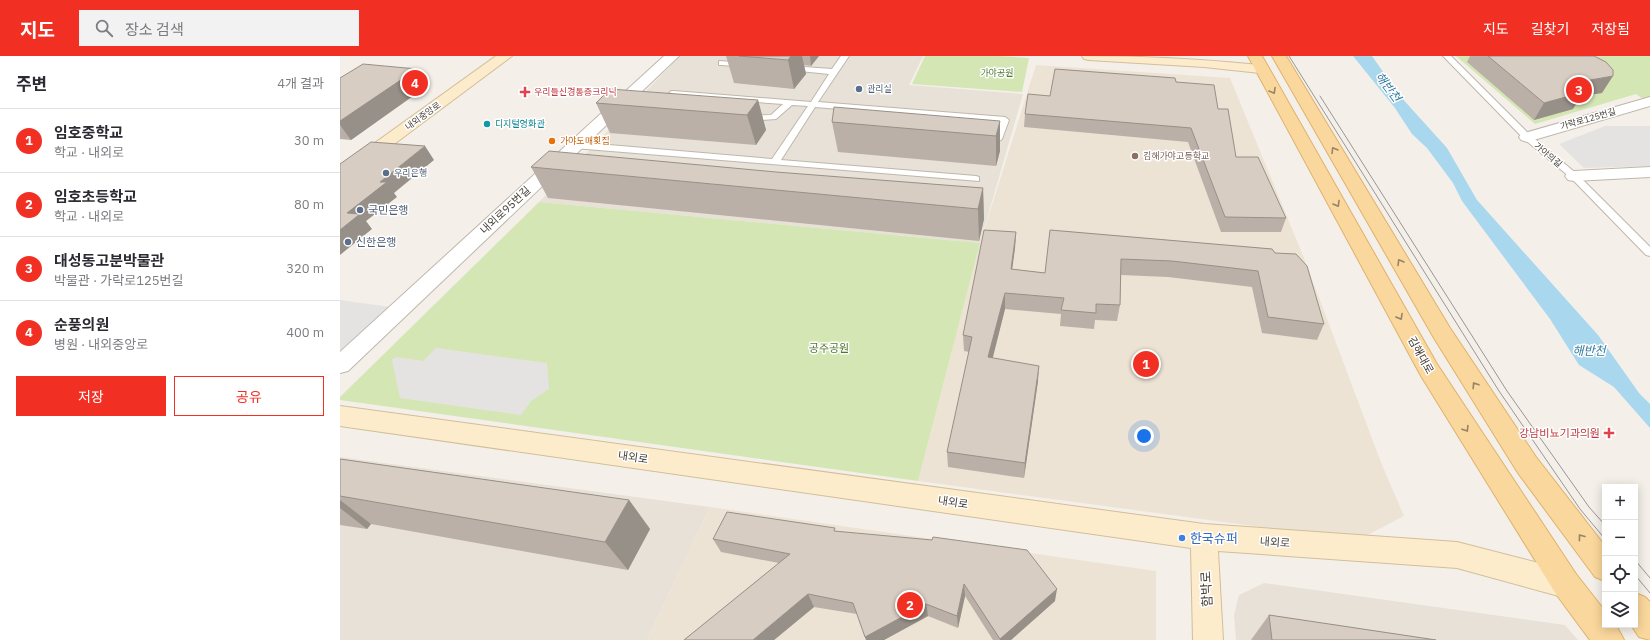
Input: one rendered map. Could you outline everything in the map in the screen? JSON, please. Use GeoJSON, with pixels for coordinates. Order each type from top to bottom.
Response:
{"type":"FeatureCollection","features":[{"type":"Feature","properties":{"kind":"main road"},"geometry":{"type":"LineString","coordinates":[[1279,56],[1442,333],[1527,465],[1602,564]]}},
{"type":"Feature","properties":{"kind":"main road","name":"김해대로"},"geometry":{"type":"LineString","coordinates":[[1258,62],[1429,370],[1566,584],[1609,640]]}},
{"type":"Feature","properties":{"kind":"main road"},"geometry":{"type":"LineString","coordinates":[[1638,611],[1650,626]]}},
{"type":"Feature","properties":{"kind":"street","name":"내외중앙로"},"geometry":{"type":"LineString","coordinates":[[340,176],[506,56]]}},
{"type":"Feature","properties":{"kind":"street","name":"내외로95번길"},"geometry":{"type":"LineString","coordinates":[[340,366],[574,145],[672,56]]}},
{"type":"Feature","properties":{"kind":"street"},"geometry":{"type":"LineString","coordinates":[[1089,56],[1204,63],[1258,62]]}},
{"type":"Feature","properties":{"kind":"street","name":"가락로125번길"},"geometry":{"type":"LineString","coordinates":[[1527,137],[1650,101]]}},
{"type":"Feature","properties":{"kind":"street"},"geometry":{"type":"LineString","coordinates":[[1574,176],[1650,172]]}},
{"type":"Feature","properties":{"kind":"street","name":"내외로"},"geometry":{"type":"LineString","coordinates":[[340,416],[1204,538],[1457,555],[1566,584]]}},
{"type":"Feature","properties":{"kind":"street","name":"함박로"},"geometry":{"type":"LineString","coordinates":[[1204,538],[1208,640]]}},
{"type":"Feature","properties":{"kind":"lane"},"geometry":{"type":"LineString","coordinates":[[775,162],[845,56]]}},
{"type":"Feature","properties":{"kind":"lane","name":"가야의길"},"geometry":{"type":"LineString","coordinates":[[1447,56],[1527,137],[1574,176],[1650,253]]}},
{"type":"Feature","properties":{"kind":"lane"},"geometry":{"type":"LineString","coordinates":[[722,63],[752,66]]}},
{"type":"Feature","properties":{"kind":"lane"},"geometry":{"type":"LineString","coordinates":[[782,68],[835,72]]}},
{"type":"Feature","properties":{"kind":"lane"},"geometry":{"type":"LineString","coordinates":[[672,112],[657,111],[674,93],[1005,120],[998,139],[982,137]]}},
{"type":"Feature","properties":{"kind":"lane"},"geometry":{"type":"LineString","coordinates":[[740,117],[762,119],[773,117],[790,103]]}},
{"type":"Feature","properties":{"kind":"lane"},"geometry":{"type":"LineString","coordinates":[[850,119],[857,108]]}},
{"type":"Feature","properties":{"kind":"lane"},"geometry":{"type":"LineString","coordinates":[[574,145],[804,164],[955,181],[976,179]]}},
{"type":"Feature","properties":{"kind":"lane"},"geometry":{"type":"LineString","coordinates":[[618,161],[628,149]]}},
{"type":"Feature","properties":{"kind":"lane"},"geometry":{"type":"LineString","coordinates":[[798,176],[804,164]]}},
{"type":"Feature","properties":{"kind":"shaded area"},"geometry":{"type":"Polygon","coordinates":[[[680,56],[923,56],[909,85],[1023,94],[980,243],[539,202],[680,56]]]}},
{"type":"Feature","properties":{"kind":"shaded area"},"geometry":{"type":"Polygon","coordinates":[[[1036,65],[1230,78],[1306,263],[1382,465],[1404,516],[1358,540],[918,481],[980,243],[1036,65]]]}},
{"type":"Feature","properties":{"kind":"shaded area"},"geometry":{"type":"Polygon","coordinates":[[[1605,126],[1650,126],[1650,166],[1584,168],[1559,144],[1605,126]]]}},
{"type":"Feature","properties":{"kind":"shaded area"},"geometry":{"type":"Polygon","coordinates":[[[340,300],[398,308],[340,365],[340,300]]]}},
{"type":"Feature","properties":{"kind":"shaded area"},"geometry":{"type":"Polygon","coordinates":[[[436,348],[547,363],[549,389],[531,401],[521,415],[400,398],[392,360],[396,357],[423,361],[436,348]]]}},
{"type":"Feature","properties":{"kind":"shaded area"},"geometry":{"type":"Polygon","coordinates":[[[340,457],[710,507],[647,640],[340,640],[340,457]]]}},
{"type":"Feature","properties":{"kind":"shaded area"},"geometry":{"type":"Polygon","coordinates":[[[710,507],[1156,571],[1156,640],[647,640],[710,507]]]}},
{"type":"Feature","properties":{"kind":"shaded area"},"geometry":{"type":"Polygon","coordinates":[[[1264,583],[1565,625],[1578,640],[1236,640],[1234,615],[1239,595],[1264,583]]]}},
{"type":"Feature","properties":{"kind":"green space","name":"가야공원"},"geometry":{"type":"Polygon","coordinates":[[[925,56],[999,56],[1029,58],[1022,92],[912,84],[925,56]]]}},
{"type":"Feature","properties":{"kind":"green space"},"geometry":{"type":"Polygon","coordinates":[[[1456,56],[1650,56],[1650,98],[1643,99],[1636,94],[1535,124],[1456,56]]]}},
{"type":"Feature","properties":{"kind":"green space","name":"공주공원"},"geometry":{"type":"Polygon","coordinates":[[[539,202],[980,243],[918,481],[340,400],[340,397],[539,202]]]}},
{"type":"Feature","properties":{"kind":"water","name":"해반천"},"geometry":{"type":"Polygon","coordinates":[[[1353,56],[1372,56],[1400,96],[1447,148],[1477,200],[1598,335],[1639,393],[1650,404],[1650,428],[1614,387],[1579,365],[1550,319],[1462,201],[1453,183],[1427,148],[1412,134],[1395,108],[1353,56]]]}},
{"type":"Feature","properties":{"kind":"building"},"geometry":{"type":"Polygon","coordinates":[[[739,56],[791,56],[788,60],[739,56]]]}},
{"type":"Feature","properties":{"kind":"building"},"geometry":{"type":"Polygon","coordinates":[[[1488,56],[1594,56],[1606,62],[1613,70],[1613,76],[1573,83],[1584,92],[1544,103],[1488,56]]]}},
{"type":"Feature","properties":{"kind":"building"},"geometry":{"type":"Polygon","coordinates":[[[363,64],[417,69],[340,121],[340,78],[363,64]]]}},
{"type":"Feature","properties":{"kind":"building"},"geometry":{"type":"Polygon","coordinates":[[[1055,69],[1175,78],[1176,82],[1214,85],[1218,109],[1228,109],[1236,157],[1258,157],[1286,218],[1225,217],[1191,128],[1025,114],[1028,94],[1050,96],[1055,69]]]}},
{"type":"Feature","properties":{"kind":"building"},"geometry":{"type":"Polygon","coordinates":[[[610,89],[758,100],[747,115],[596,103],[610,89]]]}},
{"type":"Feature","properties":{"kind":"building"},"geometry":{"type":"Polygon","coordinates":[[[834,107],[1000,121],[996,136],[832,122],[834,107]]]}},
{"type":"Feature","properties":{"kind":"building"},"geometry":{"type":"Polygon","coordinates":[[[371,142],[425,146],[380,182],[387,182],[347,213],[360,214],[340,230],[340,164],[371,142]]]}},
{"type":"Feature","properties":{"kind":"building"},"geometry":{"type":"Polygon","coordinates":[[[549,151],[776,172],[983,188],[978,209],[531,167],[549,151]]]}},
{"type":"Feature","properties":{"kind":"building"},"geometry":{"type":"Polygon","coordinates":[[[984,230],[1016,232],[1011,269],[1045,273],[1050,230],[1272,249],[1275,253],[1296,254],[1307,266],[1324,324],[1268,317],[1258,271],[1172,261],[1121,259],[1120,305],[1096,304],[1096,313],[1061,310],[1064,298],[1005,293],[988,357],[1039,366],[1025,463],[947,452],[972,337],[963,335],[984,230]]]}},
{"type":"Feature","properties":{"kind":"building"},"geometry":{"type":"Polygon","coordinates":[[[340,459],[629,500],[605,542],[340,496],[340,459]]]}},
{"type":"Feature","properties":{"kind":"building"},"geometry":{"type":"Polygon","coordinates":[[[727,512],[835,528],[834,531],[932,540],[933,537],[1027,550],[1057,589],[1000,639],[964,584],[957,616],[926,604],[865,637],[853,603],[808,594],[753,640],[684,640],[790,554],[713,539],[727,512]]]}},
{"type":"Feature","properties":{"kind":"building"},"geometry":{"type":"Polygon","coordinates":[[[1269,615],[1436,640],[1272,640],[1269,615]]]}},
{"type":"Feature","properties":{"kind":"tram line"},"geometry":{"type":"LineString","coordinates":[[1289,56],[1499,391],[1580,509],[1602,535]]}},
{"type":"Feature","properties":{"kind":"tram line"},"geometry":{"type":"LineString","coordinates":[[1320,96],[1507,391],[1589,507],[1602,522]]}},
{"type":"Feature","properties":{"kind":"tram line"},"geometry":{"type":"LineString","coordinates":[[1638,564],[1650,578]]}},
{"type":"Feature","properties":{"kind":"tram line"},"geometry":{"type":"LineString","coordinates":[[1638,579],[1650,593]]}},
{"type":"Feature","properties":{"kind":"place","name":"순풍의원"},"geometry":{"type":"Point","coordinates":[415,83]}},
{"type":"Feature","properties":{"kind":"place","name":"관리실"},"geometry":{"type":"Point","coordinates":[859,89]}},
{"type":"Feature","properties":{"kind":"place","name":"대성동고분박물관"},"geometry":{"type":"Point","coordinates":[1579,90]}},
{"type":"Feature","properties":{"kind":"place","name":"우리들신경통증크리닉"},"geometry":{"type":"Point","coordinates":[525,92]}},
{"type":"Feature","properties":{"kind":"place","name":"디지털영화관"},"geometry":{"type":"Point","coordinates":[487,124]}},
{"type":"Feature","properties":{"kind":"place","name":"가야도매횟집"},"geometry":{"type":"Point","coordinates":[552,141]}},
{"type":"Feature","properties":{"kind":"place","name":"김해가야고등학교"},"geometry":{"type":"Point","coordinates":[1135,156]}},
{"type":"Feature","properties":{"kind":"place","name":"우리은행"},"geometry":{"type":"Point","coordinates":[386,173]}},
{"type":"Feature","properties":{"kind":"place","name":"국민은행"},"geometry":{"type":"Point","coordinates":[360,210]}},
{"type":"Feature","properties":{"kind":"place","name":"신한은행"},"geometry":{"type":"Point","coordinates":[348,242]}},
{"type":"Feature","properties":{"kind":"place","name":"임호중학교"},"geometry":{"type":"Point","coordinates":[1146,364]}},
{"type":"Feature","properties":{"kind":"place","name":"강남비뇨기과의원"},"geometry":{"type":"Point","coordinates":[1609,433]}},
{"type":"Feature","properties":{"kind":"place","name":"한국슈퍼"},"geometry":{"type":"Point","coordinates":[1182,538]}},
{"type":"Feature","properties":{"kind":"place","name":"임호초등학교"},"geometry":{"type":"Point","coordinates":[910,605]}}]}
